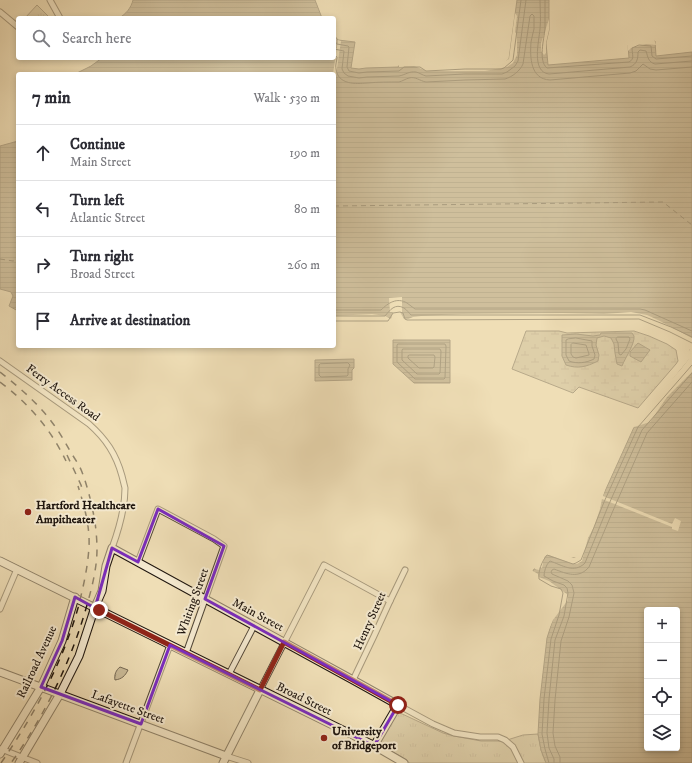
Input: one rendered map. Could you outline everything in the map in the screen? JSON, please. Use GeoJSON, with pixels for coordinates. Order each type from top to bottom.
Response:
{"type":"FeatureCollection","features":[{"type":"Feature","properties":{"kind":"street"},"geometry":{"type":"LineString","coordinates":[[50,0],[59,16]]}},
{"type":"Feature","properties":{"kind":"street"},"geometry":{"type":"LineString","coordinates":[[0,12],[16,25]]}},
{"type":"Feature","properties":{"kind":"street","name":"Ferry Access Road"},"geometry":{"type":"LineString","coordinates":[[0,361],[89,424],[101,435],[111,448],[118,464],[125,486],[122,515],[106,566],[102,592],[95,608]]}},
{"type":"Feature","properties":{"kind":"street","name":"Whiting Street"},"geometry":{"type":"LineString","coordinates":[[138,562],[158,509],[214,539],[224,546],[186,653]]}},
{"type":"Feature","properties":{"kind":"street","name":"Main Street"},"geometry":{"type":"LineString","coordinates":[[112,548],[433,724],[466,735],[498,737],[504,740],[513,747],[521,763]]}},
{"type":"Feature","properties":{"kind":"street","name":"Broad Street"},"geometry":{"type":"LineString","coordinates":[[0,561],[374,746],[404,763]]}},
{"type":"Feature","properties":{"kind":"street"},"geometry":{"type":"LineString","coordinates":[[222,763],[324,565],[390,600]]}},
{"type":"Feature","properties":{"kind":"street"},"geometry":{"type":"LineString","coordinates":[[0,609],[17,569]]}},
{"type":"Feature","properties":{"kind":"street","name":"Henry Street"},"geometry":{"type":"LineString","coordinates":[[353,680],[405,570]]}},
{"type":"Feature","properties":{"kind":"street","name":"Railroad Avenue"},"geometry":{"type":"LineString","coordinates":[[1,751],[41,687],[62,641],[75,597]]}},
{"type":"Feature","properties":{"kind":"street"},"geometry":{"type":"LineString","coordinates":[[21,760],[60,694],[79,656],[95,608]]}},
{"type":"Feature","properties":{"kind":"street"},"geometry":{"type":"LineString","coordinates":[[229,674],[254,626]]}},
{"type":"Feature","properties":{"kind":"street"},"geometry":{"type":"LineString","coordinates":[[126,763],[170,645]]}},
{"type":"Feature","properties":{"kind":"street","name":"Lafayette Street"},"geometry":{"type":"LineString","coordinates":[[0,672],[248,763]]}},
{"type":"Feature","properties":{"kind":"street"},"geometry":{"type":"LineString","coordinates":[[374,746],[398,705]]}},
{"type":"Feature","properties":{"kind":"street"},"geometry":{"type":"LineString","coordinates":[[1,751],[21,760],[37,763]]}},
{"type":"Feature","properties":{"kind":"highlighted area"},"geometry":{"type":"Polygon","coordinates":[[[158,509],[224,546],[205,599],[398,705],[374,746],[170,645],[141,724],[41,687],[62,641],[75,597],[95,608],[112,548],[138,562],[158,509]]]}},
{"type":"Feature","properties":{"kind":"green space"},"geometry":{"type":"Polygon","coordinates":[[[37,5],[48,16],[27,16],[37,5]]]}},
{"type":"Feature","properties":{"kind":"green space"},"geometry":{"type":"Polygon","coordinates":[[[526,331],[559,331],[567,333],[634,331],[667,344],[676,350],[678,361],[638,408],[579,387],[573,393],[512,369],[526,331]]]}},
{"type":"Feature","properties":{"kind":"green space"},"geometry":{"type":"Polygon","coordinates":[[[120,667],[128,670],[123,677],[115,680],[117,670],[120,667]]]}},
{"type":"Feature","properties":{"kind":"green space"},"geometry":{"type":"Polygon","coordinates":[[[398,712],[443,733],[481,741],[504,741],[523,735],[538,734],[541,750],[546,763],[410,763],[380,742],[398,712]]]}},
{"type":"Feature","properties":{"kind":"water"},"geometry":{"type":"Polygon","coordinates":[[[133,0],[315,0],[321,16],[122,16],[131,6],[133,0]]]}},
{"type":"Feature","properties":{"kind":"water"},"geometry":{"type":"Polygon","coordinates":[[[517,0],[549,0],[549,30],[546,43],[548,65],[629,58],[628,45],[655,41],[656,56],[692,52],[692,356],[689,346],[639,323],[403,324],[400,317],[396,316],[392,323],[336,325],[336,72],[79,72],[99,60],[336,60],[336,38],[338,40],[355,42],[351,68],[398,67],[401,63],[426,67],[501,65],[509,59],[517,0]]]}},
{"type":"Feature","properties":{"kind":"water"},"geometry":{"type":"Polygon","coordinates":[[[16,142],[16,310],[9,306],[13,296],[11,292],[0,289],[0,146],[16,142]]]}},
{"type":"Feature","properties":{"kind":"water"},"geometry":{"type":"Polygon","coordinates":[[[601,333],[632,333],[634,336],[631,347],[622,366],[617,364],[614,344],[611,338],[604,336],[597,338],[596,345],[599,355],[598,361],[582,367],[566,365],[562,356],[562,335],[576,334],[593,336],[600,335],[601,333]]]}},
{"type":"Feature","properties":{"kind":"water"},"geometry":{"type":"Polygon","coordinates":[[[393,340],[450,340],[450,383],[414,383],[393,364],[393,340]]]}},
{"type":"Feature","properties":{"kind":"water"},"geometry":{"type":"Polygon","coordinates":[[[638,343],[650,350],[641,362],[630,356],[630,352],[638,343]]]}},
{"type":"Feature","properties":{"kind":"water"},"geometry":{"type":"Polygon","coordinates":[[[692,356],[692,763],[546,763],[541,750],[538,734],[540,699],[547,638],[560,593],[550,589],[533,571],[536,569],[544,551],[564,557],[577,558],[635,425],[692,356]]]}},
{"type":"Feature","properties":{"kind":"water"},"geometry":{"type":"Polygon","coordinates":[[[354,359],[352,380],[315,381],[315,360],[354,359]]]}},
{"type":"Feature","properties":{"kind":"pier"},"geometry":{"type":"Polygon","coordinates":[[[515,13],[517,16],[515,32],[517,40],[517,55],[513,63],[507,67],[485,71],[427,71],[414,66],[399,67],[399,63],[401,61],[422,61],[426,65],[499,64],[509,59],[515,13]]]}},
{"type":"Feature","properties":{"kind":"pier"},"geometry":{"type":"Polygon","coordinates":[[[549,19],[546,53],[544,55],[541,51],[541,43],[549,19]]]}},
{"type":"Feature","properties":{"kind":"pier"},"geometry":{"type":"Polygon","coordinates":[[[643,39],[654,39],[656,45],[646,44],[631,48],[628,51],[627,43],[643,39]]]}},
{"type":"Feature","properties":{"kind":"pier"},"geometry":{"type":"Polygon","coordinates":[[[338,40],[341,41],[336,75],[336,72],[333,72],[338,40]]]}},
{"type":"Feature","properties":{"kind":"pier"},"geometry":{"type":"Polygon","coordinates":[[[402,297],[402,312],[400,312],[406,320],[421,316],[462,314],[604,314],[631,312],[647,315],[692,338],[692,372],[667,397],[650,422],[634,427],[630,430],[633,424],[688,360],[690,350],[688,348],[639,325],[403,326],[401,325],[399,318],[396,318],[394,324],[390,327],[391,325],[336,327],[336,316],[372,314],[385,316],[391,319],[393,312],[390,312],[389,298],[402,297]]]}},
{"type":"Feature","properties":{"kind":"pier"},"geometry":{"type":"Polygon","coordinates":[[[610,474],[603,496],[672,524],[675,518],[681,521],[678,531],[672,529],[672,527],[602,499],[594,527],[588,538],[582,561],[577,564],[573,564],[549,555],[545,556],[542,568],[540,567],[539,570],[535,569],[537,560],[543,549],[547,548],[574,558],[576,557],[610,474]]]}},
{"type":"Feature","properties":{"kind":"pier"},"geometry":{"type":"Polygon","coordinates":[[[533,571],[538,574],[539,577],[549,581],[568,595],[568,600],[553,620],[544,640],[558,596],[557,594],[533,583],[533,571]]]}},
{"type":"Feature","properties":{"kind":"ferry route"},"geometry":{"type":"LineString","coordinates":[[336,206],[663,202],[692,225]]}},
{"type":"Feature","properties":{"kind":"ferry route"},"geometry":{"type":"LineString","coordinates":[[0,259],[16,260]]}},
{"type":"Feature","properties":{"kind":"railway"},"geometry":{"type":"LineString","coordinates":[[0,372],[29,397],[48,417],[79,466],[91,503],[95,522],[97,546],[97,556],[92,584],[81,626],[73,647],[46,707],[11,763]]}},
{"type":"Feature","properties":{"kind":"railway"},"geometry":{"type":"LineString","coordinates":[[0,382],[11,390],[38,417],[46,427],[66,461]]}},
{"type":"Feature","properties":{"kind":"railway"},"geometry":{"type":"LineString","coordinates":[[67,455],[83,492]]}},
{"type":"Feature","properties":{"kind":"railway"},"geometry":{"type":"LineString","coordinates":[[1,763],[36,708],[46,688],[64,649],[78,608],[86,570],[89,538],[86,516],[78,486]]}},
{"type":"Feature","properties":{"kind":"place","name":"Hartford Healthcare Ampitheater"},"geometry":{"type":"Point","coordinates":[28,512]}},
{"type":"Feature","properties":{"kind":"place","name":"University of Bridgeport"},"geometry":{"type":"Point","coordinates":[324,738]}},
{"type":"Feature","properties":{"kind":"route"},"geometry":{"type":"LineString","coordinates":[[99,610],[260,690],[284,642],[398,705]]}}]}
